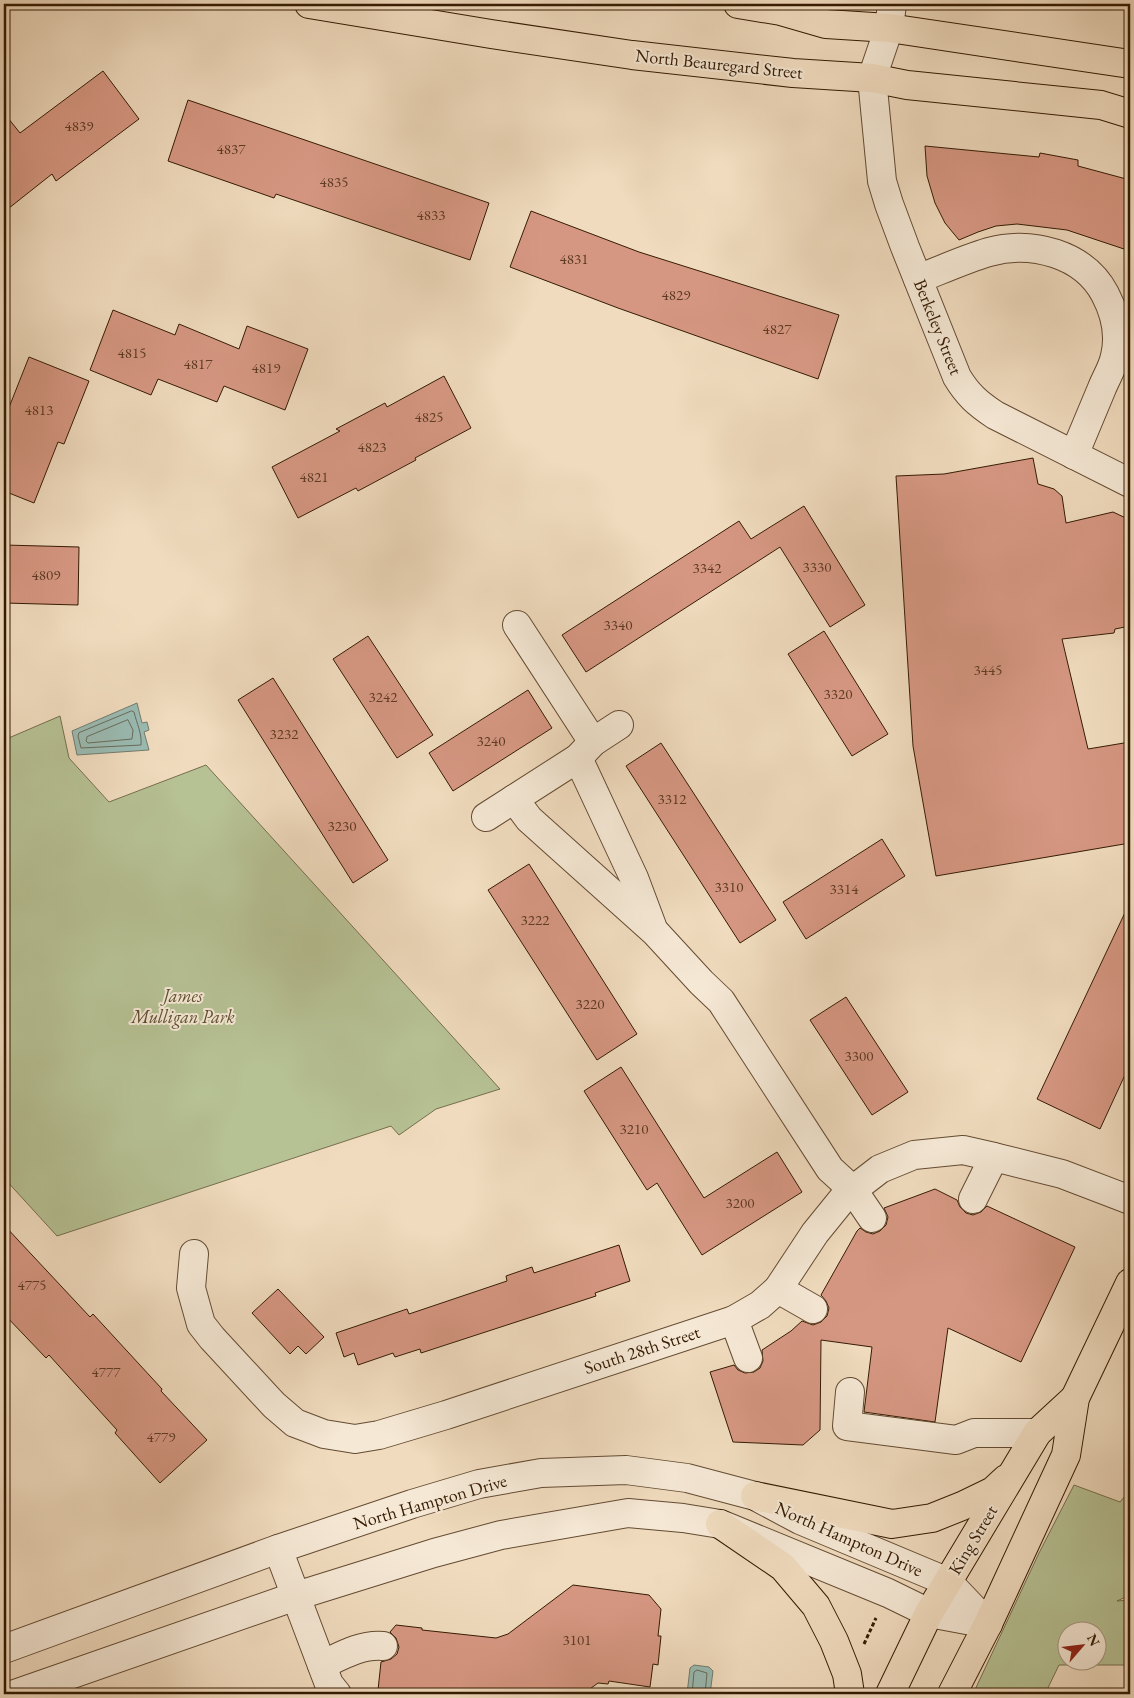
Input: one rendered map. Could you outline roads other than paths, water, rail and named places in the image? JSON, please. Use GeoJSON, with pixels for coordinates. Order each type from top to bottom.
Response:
{"type":"FeatureCollection","features":[{"type":"Feature","properties":{"kind":"main road","name":"North Beauregard Street"},"geometry":{"type":"LineString","coordinates":[[309,4],[632,55],[792,73],[872,78],[907,85],[1101,105],[1130,114]]}},
{"type":"Feature","properties":{"kind":"main road"},"geometry":{"type":"LineString","coordinates":[[738,4],[781,11],[826,24],[891,16],[1130,64]]}},
{"type":"Feature","properties":{"kind":"main road","name":"King Street"},"geometry":{"type":"LineString","coordinates":[[952,1694],[988,1624],[1066,1455],[1075,1398],[1130,1283]]}},
{"type":"Feature","properties":{"kind":"main road","name":"King Street"},"geometry":{"type":"LineString","coordinates":[[890,1694],[928,1613],[1037,1432],[1075,1398]]}},
{"type":"Feature","properties":{"kind":"main road"},"geometry":{"type":"LineString","coordinates":[[755,1496],[892,1524],[932,1518],[962,1506],[993,1491],[1015,1471]]}},
{"type":"Feature","properties":{"kind":"main road"},"geometry":{"type":"LineString","coordinates":[[720,1524],[783,1567],[816,1606],[834,1641],[847,1674],[850,1694]]}},
{"type":"Feature","properties":{"kind":"street"},"geometry":{"type":"LineString","coordinates":[[872,78],[891,16]]}},
{"type":"Feature","properties":{"kind":"street","name":"Berkeley Street"},"geometry":{"type":"LineString","coordinates":[[872,78],[882,180],[892,213],[918,279],[957,377],[966,392],[978,404],[995,415],[1130,483]]}},
{"type":"Feature","properties":{"kind":"street"},"geometry":{"type":"LineString","coordinates":[[918,279],[990,252],[1016,248],[1048,250],[1071,260],[1088,271],[1122,305],[1115,357],[1074,455]]}},
{"type":"Feature","properties":{"kind":"street"},"geometry":{"type":"LineString","coordinates":[[517,625],[586,750],[655,932]]}},
{"type":"Feature","properties":{"kind":"street"},"geometry":{"type":"LineString","coordinates":[[486,817],[586,750],[619,725]]}},
{"type":"Feature","properties":{"kind":"street"},"geometry":{"type":"LineString","coordinates":[[514,799],[529,819],[655,932],[701,982],[722,1001],[830,1169],[853,1190],[872,1218]]}},
{"type":"Feature","properties":{"kind":"street","name":"South 28th Street"},"geometry":{"type":"LineString","coordinates":[[194,1254],[191,1288],[201,1324],[212,1338],[261,1392],[296,1423],[324,1434],[355,1439],[379,1435],[446,1415],[734,1320],[760,1305],[778,1289],[815,1233],[845,1196],[880,1169],[914,1156],[963,1150],[1062,1174],[1130,1200]]}},
{"type":"Feature","properties":{"kind":"street"},"geometry":{"type":"LineString","coordinates":[[973,1199],[994,1157]]}},
{"type":"Feature","properties":{"kind":"street"},"geometry":{"type":"LineString","coordinates":[[778,1289],[813,1309]]}},
{"type":"Feature","properties":{"kind":"street"},"geometry":{"type":"LineString","coordinates":[[734,1320],[748,1358]]}},
{"type":"Feature","properties":{"kind":"street"},"geometry":{"type":"LineString","coordinates":[[850,1392],[847,1426],[956,1440],[974,1433],[1037,1432]]}},
{"type":"Feature","properties":{"kind":"street","name":"North Hampton Drive"},"geometry":{"type":"LineString","coordinates":[[4,1649],[278,1549],[412,1504],[470,1487],[541,1473],[626,1470],[687,1478],[755,1496],[800,1520],[948,1582],[988,1624]]}},
{"type":"Feature","properties":{"kind":"street","name":"North Hampton Drive"},"geometry":{"type":"LineString","coordinates":[[15,1694],[296,1596],[463,1545],[500,1535],[628,1513],[683,1518],[720,1524],[879,1590],[928,1613],[988,1624]]}},
{"type":"Feature","properties":{"kind":"street"},"geometry":{"type":"LineString","coordinates":[[278,1549],[329,1684],[337,1694]]}},
{"type":"Feature","properties":{"kind":"street"},"geometry":{"type":"LineString","coordinates":[[322,1665],[353,1650],[383,1646]]}},
{"type":"Feature","properties":{"kind":"water"},"geometry":{"type":"Polygon","coordinates":[[[137,703],[142,723],[147,722],[149,730],[144,732],[149,750],[77,755],[72,731],[137,703]]]}},
{"type":"Feature","properties":{"kind":"water"},"geometry":{"type":"Polygon","coordinates":[[[694,1665],[709,1667],[713,1671],[710,1694],[687,1694],[690,1668],[694,1665]]]}},
{"type":"Feature","properties":{"kind":"park label","name":"James Mulligan Park"},"geometry":{"type":"Point","coordinates":[183,1006]}}]}
